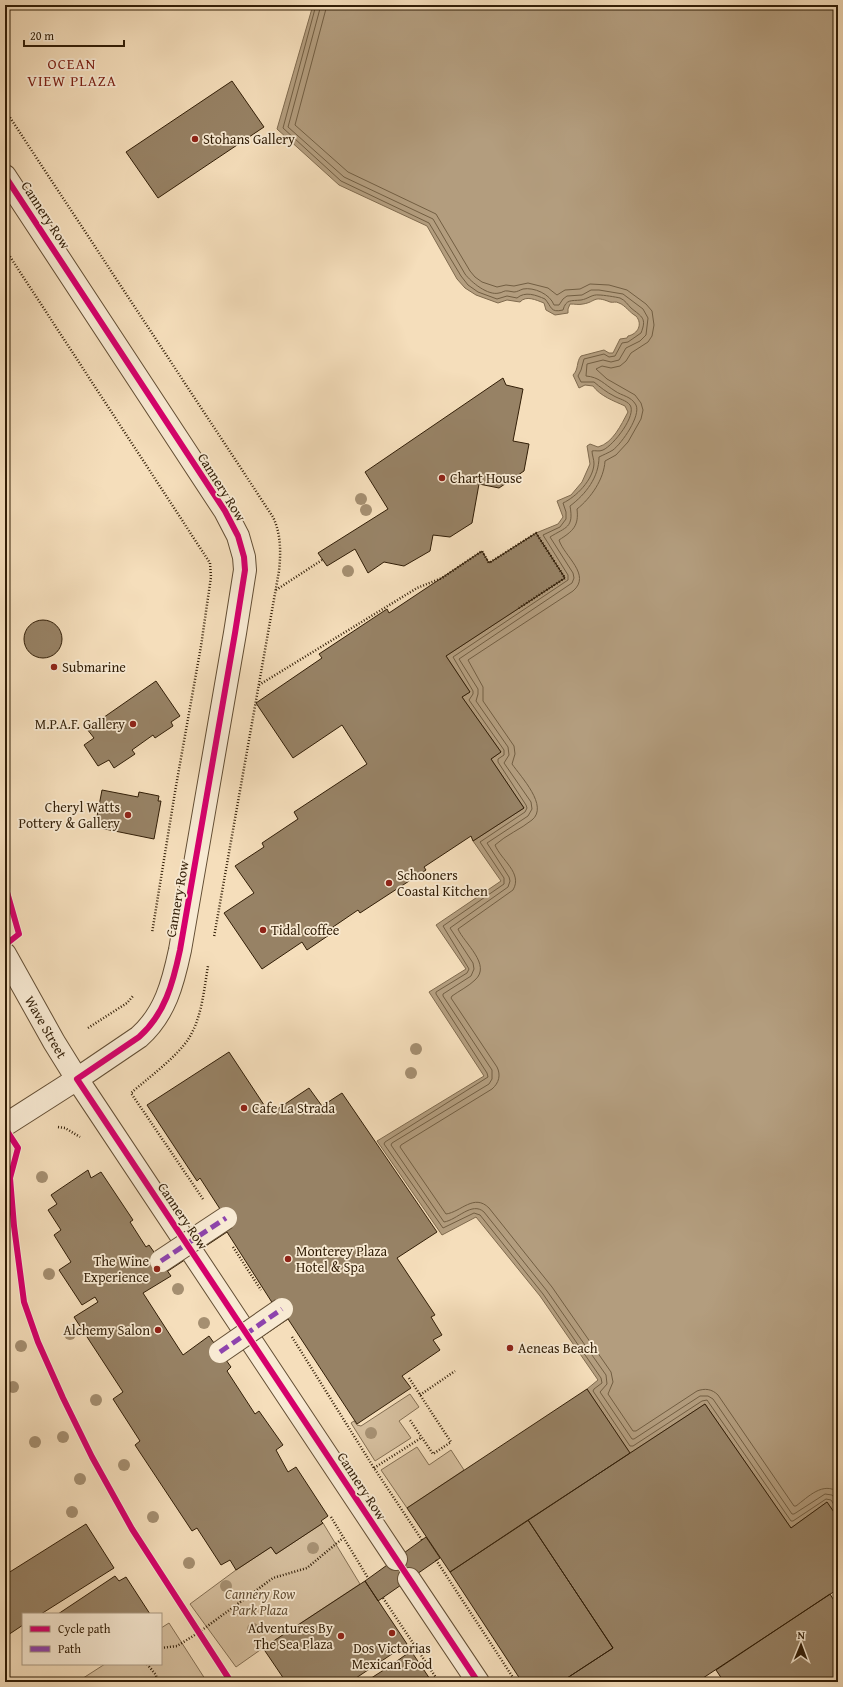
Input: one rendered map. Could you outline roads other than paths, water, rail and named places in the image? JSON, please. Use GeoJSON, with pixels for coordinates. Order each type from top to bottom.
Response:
{"type":"FeatureCollection","features":[{"type":"Feature","properties":{"kind":"street","name":"Cannery Row"},"geometry":{"type":"LineString","coordinates":[[5,176],[225,511],[238,536],[244,557],[245,570],[234,639],[180,950],[169,994],[162,1010],[139,1038],[77,1078],[396,1559]]}},
{"type":"Feature","properties":{"kind":"street","name":"Wave Street"},"geometry":{"type":"LineString","coordinates":[[5,954],[54,1042],[77,1078]]}},
{"type":"Feature","properties":{"kind":"street"},"geometry":{"type":"LineString","coordinates":[[5,1125],[77,1078]]}},
{"type":"Feature","properties":{"kind":"street"},"geometry":{"type":"LineString","coordinates":[[161,1262],[226,1218]]}},
{"type":"Feature","properties":{"kind":"street"},"geometry":{"type":"LineString","coordinates":[[220,1352],[282,1309]]}},
{"type":"Feature","properties":{"kind":"street"},"geometry":{"type":"LineString","coordinates":[[409,1579],[478,1682]]}},
{"type":"Feature","properties":{"kind":"water"},"geometry":{"type":"Polygon","coordinates":[[[313,5],[838,5],[838,1518],[827,1502],[791,1528],[705,1404],[630,1453],[587,1389],[598,1380],[540,1296],[476,1217],[442,1235],[377,1141],[484,1076],[429,992],[466,969],[436,925],[501,881],[473,841],[524,808],[491,759],[501,752],[462,697],[470,692],[446,656],[565,578],[536,533],[558,524],[563,517],[557,501],[571,495],[582,482],[590,464],[587,446],[590,444],[598,447],[608,442],[616,433],[628,412],[625,406],[603,395],[593,386],[585,385],[579,388],[573,375],[581,356],[604,350],[609,353],[613,353],[620,339],[627,338],[637,331],[639,322],[636,316],[621,304],[600,299],[581,304],[570,304],[568,313],[555,315],[546,310],[544,303],[528,298],[520,302],[507,300],[498,303],[476,295],[465,288],[457,279],[427,226],[339,185],[277,129],[313,5]]]}},
{"type":"Feature","properties":{"kind":"place","name":"Stohans Gallery"},"geometry":{"type":"Point","coordinates":[195,139]}},
{"type":"Feature","properties":{"kind":"place","name":"Chart House"},"geometry":{"type":"Point","coordinates":[442,478]}},
{"type":"Feature","properties":{"kind":"place","name":"Submarine"},"geometry":{"type":"Point","coordinates":[54,667]}},
{"type":"Feature","properties":{"kind":"place","name":"M.P.A.F. Gallery"},"geometry":{"type":"Point","coordinates":[133,724]}},
{"type":"Feature","properties":{"kind":"place","name":"Cheryl Watts Pottery & Gallery"},"geometry":{"type":"Point","coordinates":[128,815]}},
{"type":"Feature","properties":{"kind":"place","name":"Schooners Coastal Kitchen"},"geometry":{"type":"Point","coordinates":[389,883]}},
{"type":"Feature","properties":{"kind":"place","name":"Tidal coffee"},"geometry":{"type":"Point","coordinates":[263,930]}},
{"type":"Feature","properties":{"kind":"place","name":"Cafe La Strada"},"geometry":{"type":"Point","coordinates":[244,1108]}},
{"type":"Feature","properties":{"kind":"place","name":"Monterey Plaza Hotel & Spa"},"geometry":{"type":"Point","coordinates":[288,1259]}},
{"type":"Feature","properties":{"kind":"place","name":"The Wine Experience"},"geometry":{"type":"Point","coordinates":[157,1269]}},
{"type":"Feature","properties":{"kind":"place","name":"Alchemy Salon"},"geometry":{"type":"Point","coordinates":[158,1330]}},
{"type":"Feature","properties":{"kind":"place","name":"Aeneas Beach"},"geometry":{"type":"Point","coordinates":[510,1348]}},
{"type":"Feature","properties":{"kind":"place","name":"Dos Victorias Mexican Food"},"geometry":{"type":"Point","coordinates":[392,1633]}},
{"type":"Feature","properties":{"kind":"place","name":"Adventures By The Sea Plaza"},"geometry":{"type":"Point","coordinates":[341,1636]}},
{"type":"Feature","properties":{"kind":"district","name":"OCEAN VIEW PLAZA"},"geometry":{"type":"Point","coordinates":[72,72]}},
{"type":"Feature","properties":{"kind":"park label","name":"Cannery Row Park Plaza"},"geometry":{"type":"Point","coordinates":[260,1602]}}]}
